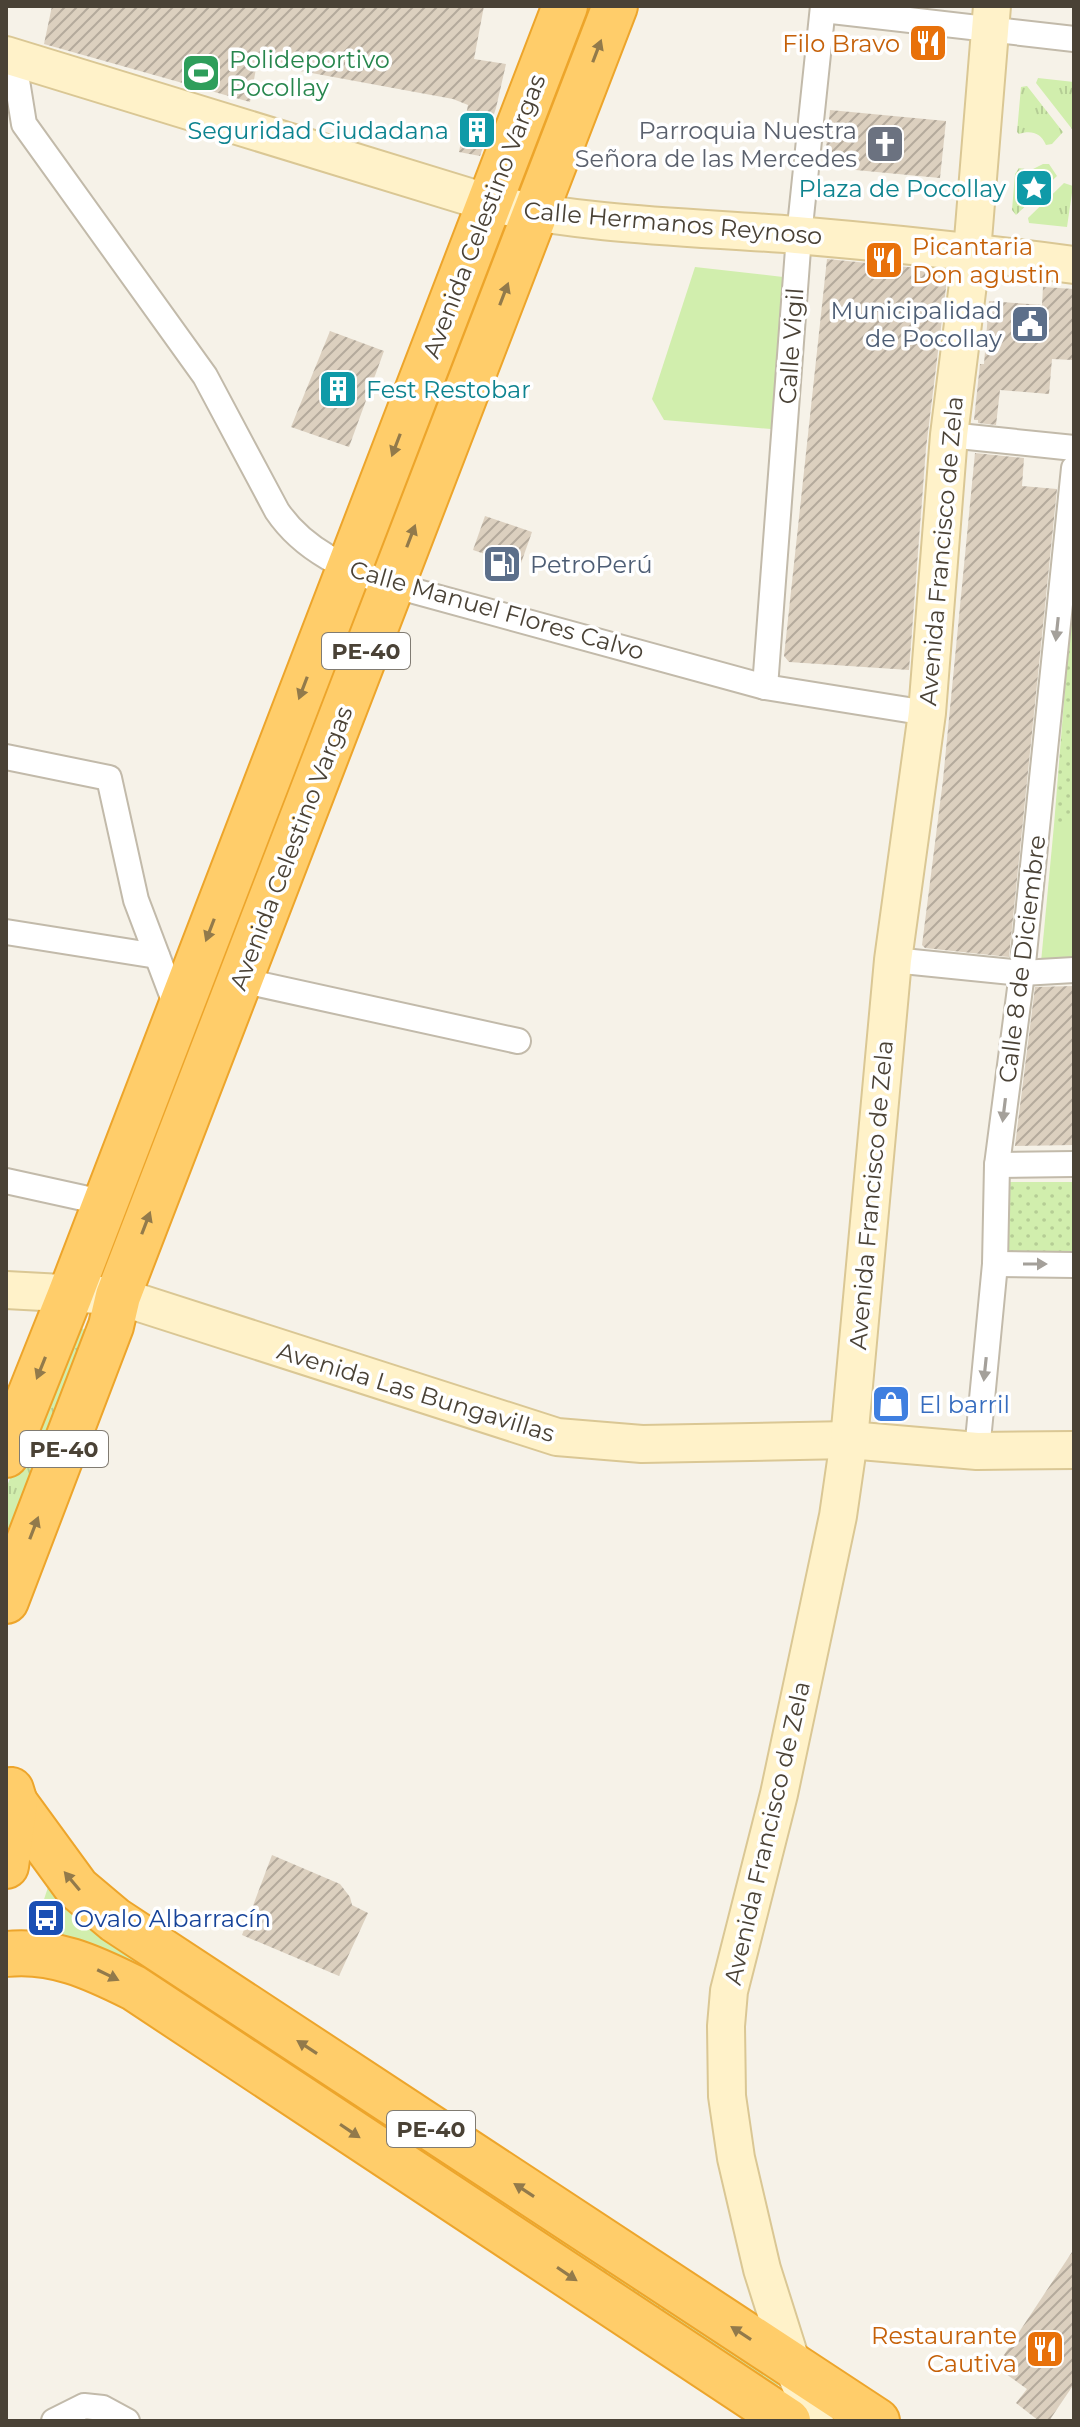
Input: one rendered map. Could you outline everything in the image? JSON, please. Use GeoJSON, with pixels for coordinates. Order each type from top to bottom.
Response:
{"type":"FeatureCollection","features":[{"type":"Feature","properties":{"kind":"highway","name":"Avenida Celestino Vargas"},"geometry":{"type":"LineString","coordinates":[[6,1455],[106,1203],[565,6]]}},
{"type":"Feature","properties":{"kind":"highway","name":"Avenida Celestino Vargas"},"geometry":{"type":"LineString","coordinates":[[6,1601],[111,1326],[118,1296],[615,6]]}},
{"type":"Feature","properties":{"kind":"highway"},"geometry":{"type":"LineString","coordinates":[[158,1066],[202,1080]]}},
{"type":"Feature","properties":{"kind":"highway"},"geometry":{"type":"LineString","coordinates":[[6,1866],[11,1790]]}},
{"type":"Feature","properties":{"kind":"highway","name":"PE-40"},"geometry":{"type":"LineString","coordinates":[[11,1790],[77,1888],[115,1920],[877,2421]]}},
{"type":"Feature","properties":{"kind":"highway","name":"PE-40"},"geometry":{"type":"LineString","coordinates":[[6,1954],[29,1952],[63,1957],[97,1969],[134,1988],[788,2421]]}},
{"type":"Feature","properties":{"kind":"street"},"geometry":{"type":"LineString","coordinates":[[823,8],[991,18],[1074,39]]}},
{"type":"Feature","properties":{"kind":"street","name":"Calle Vigil"},"geometry":{"type":"LineString","coordinates":[[765,687],[799,236],[823,8]]}},
{"type":"Feature","properties":{"kind":"street","name":"Avenida Francisco de Zela"},"geometry":{"type":"LineString","coordinates":[[815,2421],[793,2367],[762,2269],[736,2158],[727,2096],[726,2026],[729,1991],[779,1794],[835,1531],[849,1440],[893,960],[927,713],[949,435],[972,252],[991,18]]}},
{"type":"Feature","properties":{"kind":"street","name":"Calle Hermanos Reynoso"},"geometry":{"type":"LineString","coordinates":[[10,55],[489,203],[535,213],[588,221],[972,252],[1074,265]]}},
{"type":"Feature","properties":{"kind":"street","name":"Calle Manuel Flores Calvo"},"geometry":{"type":"LineString","coordinates":[[10,55],[24,124],[205,376],[284,522],[304,541],[348,570],[392,585],[765,687],[927,713]]}},
{"type":"Feature","properties":{"kind":"street"},"geometry":{"type":"LineString","coordinates":[[949,435],[1074,448]]}},
{"type":"Feature","properties":{"kind":"street","name":"Calle 8 de Diciembre"},"geometry":{"type":"LineString","coordinates":[[977,1451],[995,1264],[997,1165],[1022,973],[1074,468]]}},
{"type":"Feature","properties":{"kind":"street"},"geometry":{"type":"LineString","coordinates":[[6,757],[109,778],[136,900],[179,1012]]}},
{"type":"Feature","properties":{"kind":"street"},"geometry":{"type":"LineString","coordinates":[[6,932],[157,956]]}},
{"type":"Feature","properties":{"kind":"street"},"geometry":{"type":"LineString","coordinates":[[893,960],[1022,973],[1074,970]]}},
{"type":"Feature","properties":{"kind":"street"},"geometry":{"type":"LineString","coordinates":[[240,980],[518,1041]]}},
{"type":"Feature","properties":{"kind":"street"},"geometry":{"type":"LineString","coordinates":[[997,1165],[1074,1164]]}},
{"type":"Feature","properties":{"kind":"street"},"geometry":{"type":"LineString","coordinates":[[6,1181],[106,1203]]}},
{"type":"Feature","properties":{"kind":"street"},"geometry":{"type":"LineString","coordinates":[[995,1264],[1074,1265]]}},
{"type":"Feature","properties":{"kind":"street","name":"Avenida Las Bungavillas"},"geometry":{"type":"LineString","coordinates":[[6,1290],[118,1296],[557,1437],[642,1444],[849,1440],[977,1451],[1074,1450]]}},
{"type":"Feature","properties":{"kind":"street"},"geometry":{"type":"LineString","coordinates":[[54,2421],[84,2406],[103,2408],[127,2421]]}},
{"type":"Feature","properties":{"kind":"green space"},"geometry":{"type":"Polygon","coordinates":[[[1038,78],[1074,82],[1074,128],[1036,83],[1038,78]]]}},
{"type":"Feature","properties":{"kind":"green space"},"geometry":{"type":"Polygon","coordinates":[[[1027,86],[1063,132],[1052,144],[1046,145],[1035,134],[1017,132],[1021,87],[1027,86]]]}},
{"type":"Feature","properties":{"kind":"green space"},"geometry":{"type":"Polygon","coordinates":[[[1049,164],[1057,176],[1016,215],[1012,210],[1015,174],[1019,168],[1031,170],[1049,164]]]}},
{"type":"Feature","properties":{"kind":"green space"},"geometry":{"type":"Polygon","coordinates":[[[1064,183],[1073,186],[1067,227],[1029,223],[1028,218],[1064,183]]]}},
{"type":"Feature","properties":{"kind":"green space"},"geometry":{"type":"Polygon","coordinates":[[[695,267],[783,277],[771,429],[664,420],[652,399],[695,267]]]}},
{"type":"Feature","properties":{"kind":"green space"},"geometry":{"type":"Polygon","coordinates":[[[1074,576],[1074,825],[1054,825],[1074,576]]]}},
{"type":"Feature","properties":{"kind":"green space"},"geometry":{"type":"Polygon","coordinates":[[[1054,825],[1074,825],[1074,967],[1041,962],[1054,825]]]}},
{"type":"Feature","properties":{"kind":"green space"},"geometry":{"type":"Polygon","coordinates":[[[1007,1182],[1074,1182],[1074,1272],[999,1272],[1007,1182]]]}},
{"type":"Feature","properties":{"kind":"green space"},"geometry":{"type":"Polygon","coordinates":[[[79,1327],[88,1331],[6,1571],[6,1489],[63,1336],[79,1327]]]}},
{"type":"Feature","properties":{"kind":"green space"},"geometry":{"type":"Polygon","coordinates":[[[51,1878],[774,2369],[783,2403],[33,1933],[51,1878]]]}},
{"type":"Feature","properties":{"kind":"building"},"geometry":{"type":"Polygon","coordinates":[[[52,6],[484,6],[474,59],[506,64],[480,156],[459,152],[468,105],[453,99],[257,63],[250,102],[44,44],[52,6]]]}},
{"type":"Feature","properties":{"kind":"building","name":"Parroquia Nuestra Señora de las Mercedes"},"geometry":{"type":"Polygon","coordinates":[[[830,110],[946,121],[940,178],[824,167],[830,110]]]}},
{"type":"Feature","properties":{"kind":"building"},"geometry":{"type":"Polygon","coordinates":[[[827,259],[948,271],[926,448],[909,670],[789,662],[784,656],[827,259]]]}},
{"type":"Feature","properties":{"kind":"building","name":"Municipalidad de Pocollay"},"geometry":{"type":"Polygon","coordinates":[[[1043,287],[1074,289],[1072,360],[1052,359],[1049,394],[1000,390],[996,425],[978,423],[974,420],[980,364],[984,364],[989,301],[1042,305],[1043,287]]]}},
{"type":"Feature","properties":{"kind":"building","name":"Fest Restobar"},"geometry":{"type":"Polygon","coordinates":[[[330,331],[384,351],[349,447],[291,427],[330,331]]]}},
{"type":"Feature","properties":{"kind":"building"},"geometry":{"type":"Polygon","coordinates":[[[975,453],[1024,458],[1022,486],[1057,489],[1009,957],[925,948],[922,945],[943,780],[975,453]]]}},
{"type":"Feature","properties":{"kind":"building"},"geometry":{"type":"Polygon","coordinates":[[[485,516],[532,532],[520,566],[473,550],[485,516]]]}},
{"type":"Feature","properties":{"kind":"building"},"geometry":{"type":"Polygon","coordinates":[[[1074,986],[1074,1145],[1015,1146],[1035,987],[1074,986]]]}},
{"type":"Feature","properties":{"kind":"building"},"geometry":{"type":"Polygon","coordinates":[[[272,1855],[340,1884],[352,1905],[368,1913],[339,1976],[242,1935],[272,1855]]]}},
{"type":"Feature","properties":{"kind":"building"},"geometry":{"type":"Polygon","coordinates":[[[1074,2249],[1074,2384],[1049,2421],[1039,2421],[1016,2403],[1027,2389],[996,2367],[1074,2249]]]}},
{"type":"Feature","properties":{"kind":"place","name":"Filo Bravo"},"geometry":{"type":"Point","coordinates":[928,43]}},
{"type":"Feature","properties":{"kind":"place","name":"Polideportivo Pocollay"},"geometry":{"type":"Point","coordinates":[201,73]}},
{"type":"Feature","properties":{"kind":"place","name":"Seguridad Ciudadana"},"geometry":{"type":"Point","coordinates":[477,130]}},
{"type":"Feature","properties":{"kind":"place","name":"Parroquia Nuestra Señora de las Mercedes"},"geometry":{"type":"Point","coordinates":[885,144]}},
{"type":"Feature","properties":{"kind":"place","name":"Plaza de Pocollay"},"geometry":{"type":"Point","coordinates":[1034,188]}},
{"type":"Feature","properties":{"kind":"place","name":"Picantaria Don agustin"},"geometry":{"type":"Point","coordinates":[884,260]}},
{"type":"Feature","properties":{"kind":"place","name":"Municipalidad de Pocollay"},"geometry":{"type":"Point","coordinates":[1030,324]}},
{"type":"Feature","properties":{"kind":"place","name":"Fest Restobar"},"geometry":{"type":"Point","coordinates":[338,389]}},
{"type":"Feature","properties":{"kind":"place","name":"PetroPerú"},"geometry":{"type":"Point","coordinates":[502,564]}},
{"type":"Feature","properties":{"kind":"place","name":"El barril"},"geometry":{"type":"Point","coordinates":[891,1404]}},
{"type":"Feature","properties":{"kind":"place","name":"Ovalo Albarracín"},"geometry":{"type":"Point","coordinates":[46,1918]}},
{"type":"Feature","properties":{"kind":"place","name":"Restaurante Cautiva"},"geometry":{"type":"Point","coordinates":[1045,2349]}}]}
